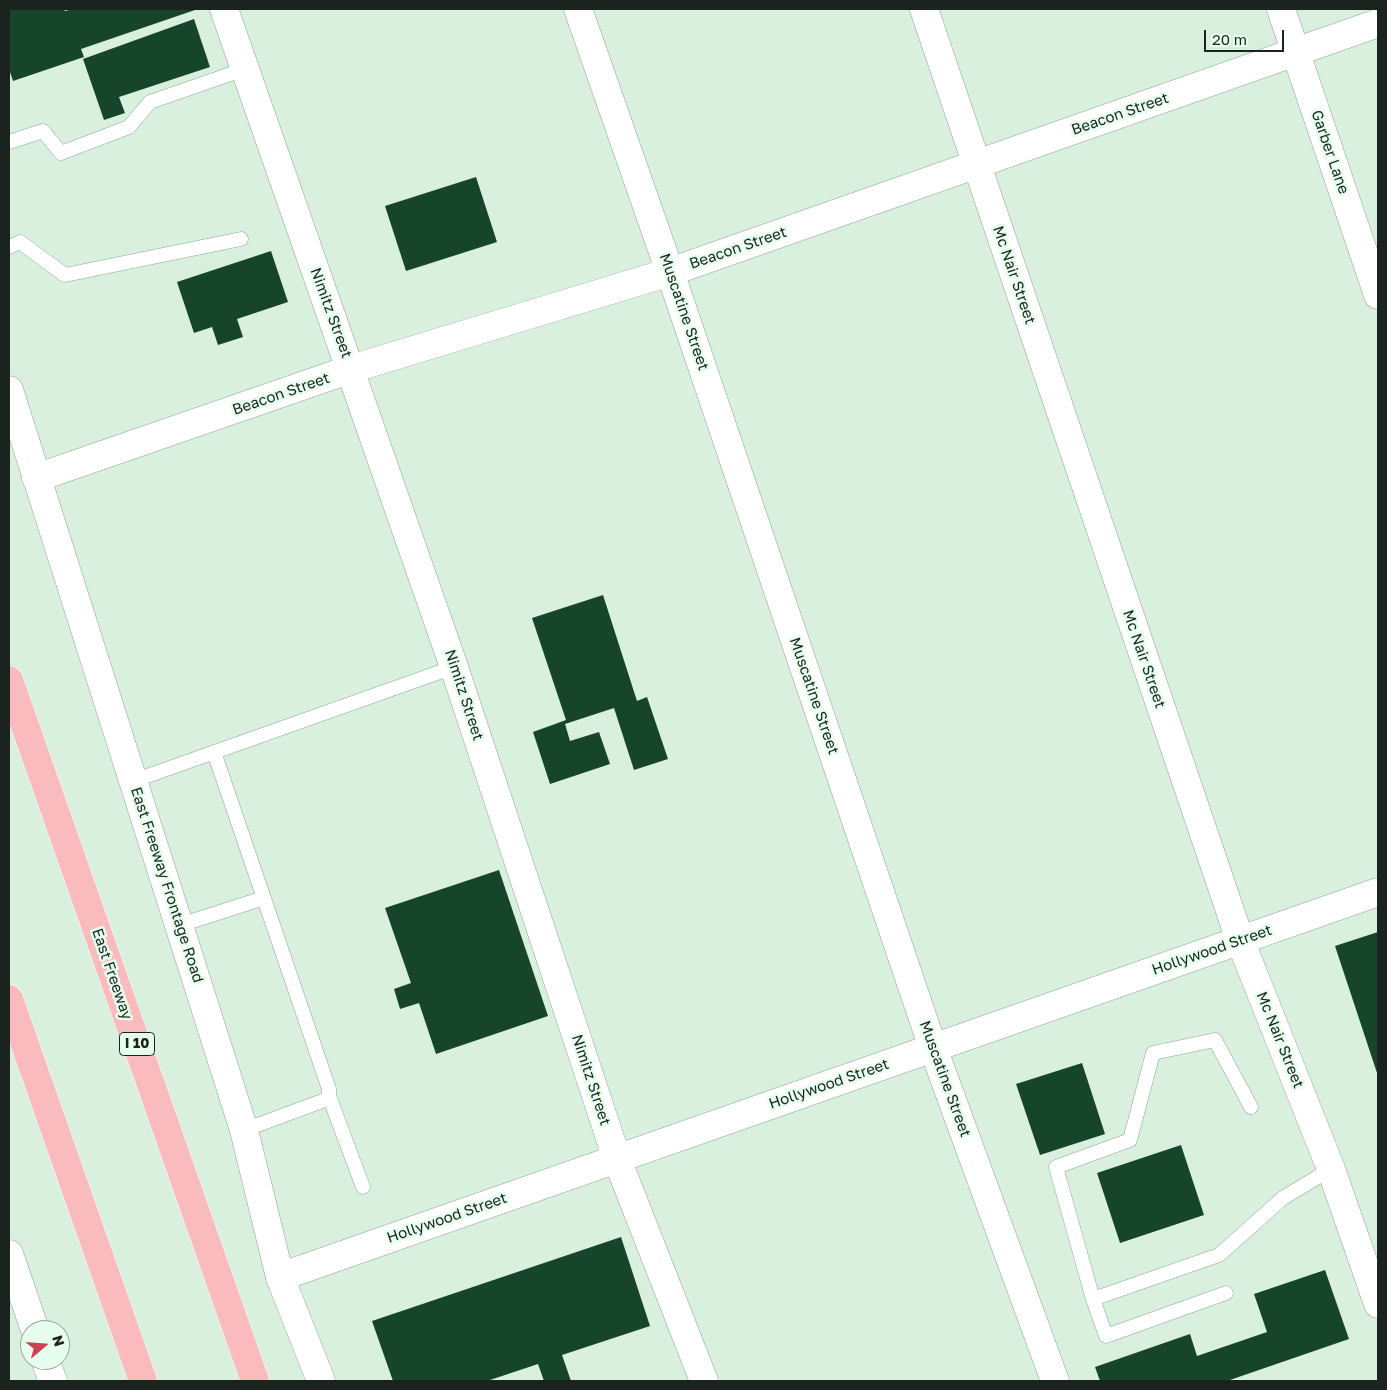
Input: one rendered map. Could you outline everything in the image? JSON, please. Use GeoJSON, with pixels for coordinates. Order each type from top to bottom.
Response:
{"type":"FeatureCollection","features":[{"type":"Feature","properties":{"kind":"highway"},"geometry":{"type":"LineString","coordinates":[[9,668],[18,706]]}},
{"type":"Feature","properties":{"kind":"highway","name":"East Freeway"},"geometry":{"type":"LineString","coordinates":[[9,680],[255,1381]]}},
{"type":"Feature","properties":{"kind":"highway"},"geometry":{"type":"LineString","coordinates":[[9,999],[143,1381]]}},
{"type":"Feature","properties":{"kind":"street","name":"Nimitz Street"},"geometry":{"type":"LineString","coordinates":[[224,9],[454,667],[617,1159],[704,1381]]}},
{"type":"Feature","properties":{"kind":"street","name":"Muscatine Street"},"geometry":{"type":"LineString","coordinates":[[578,9],[670,272],[933,1048],[1055,1381]]}},
{"type":"Feature","properties":{"kind":"street","name":"Mc Nair Street"},"geometry":{"type":"LineString","coordinates":[[924,9],[1240,940],[1331,1169],[1378,1304]]}},
{"type":"Feature","properties":{"kind":"street","name":"Garber Lane"},"geometry":{"type":"LineString","coordinates":[[1281,9],[1378,295]]}},
{"type":"Feature","properties":{"kind":"street","name":"Beacon Street"},"geometry":{"type":"LineString","coordinates":[[36,478],[351,369],[670,272],[1378,22]]}},
{"type":"Feature","properties":{"kind":"street","name":"East Freeway Frontage Road"},"geometry":{"type":"LineString","coordinates":[[9,390],[244,1130],[280,1277],[321,1381]]}},
{"type":"Feature","properties":{"kind":"street","name":"Hollywood Street"},"geometry":{"type":"LineString","coordinates":[[280,1277],[1378,892]]}},
{"type":"Feature","properties":{"kind":"street"},"geometry":{"type":"LineString","coordinates":[[9,1254],[32,1320]]}},
{"type":"Feature","properties":{"kind":"lane"},"geometry":{"type":"LineString","coordinates":[[9,142],[42,131],[61,153],[129,127],[150,102],[245,69]]}},
{"type":"Feature","properties":{"kind":"lane"},"geometry":{"type":"LineString","coordinates":[[9,246],[20,242],[65,275],[241,239]]}},
{"type":"Feature","properties":{"kind":"lane"},"geometry":{"type":"LineString","coordinates":[[133,780],[454,667]]}},
{"type":"Feature","properties":{"kind":"lane"},"geometry":{"type":"LineString","coordinates":[[214,752],[329,1088],[329,1096],[363,1188]]}},
{"type":"Feature","properties":{"kind":"lane"},"geometry":{"type":"LineString","coordinates":[[180,926],[264,898]]}},
{"type":"Feature","properties":{"kind":"lane"},"geometry":{"type":"LineString","coordinates":[[1226,1293],[1106,1336],[1093,1299],[1056,1167],[1130,1140],[1153,1053],[1215,1040],[1251,1107]]}},
{"type":"Feature","properties":{"kind":"lane"},"geometry":{"type":"LineString","coordinates":[[244,1130],[325,1100],[329,1096]]}},
{"type":"Feature","properties":{"kind":"lane"},"geometry":{"type":"LineString","coordinates":[[1093,1299],[1219,1255],[1283,1198],[1331,1169]]}},
{"type":"Feature","properties":{"kind":"building"},"geometry":{"type":"Polygon","coordinates":[[[9,9],[64,9],[65,11],[73,9],[195,10],[81,49],[84,57],[13,81],[9,69],[9,9]]]}},
{"type":"Feature","properties":{"kind":"building"},"geometry":{"type":"Polygon","coordinates":[[[194,19],[210,67],[119,97],[125,113],[104,120],[83,59],[194,19]]]}},
{"type":"Feature","properties":{"kind":"building"},"geometry":{"type":"Polygon","coordinates":[[[476,177],[497,242],[406,271],[385,206],[476,177]]]}},
{"type":"Feature","properties":{"kind":"building"},"geometry":{"type":"Polygon","coordinates":[[[271,251],[288,302],[237,319],[243,337],[218,345],[212,327],[194,333],[177,282],[271,251]]]}},
{"type":"Feature","properties":{"kind":"building"},"geometry":{"type":"Polygon","coordinates":[[[603,595],[637,701],[647,697],[668,759],[634,770],[614,708],[565,724],[570,741],[599,732],[610,764],[550,784],[533,732],[566,720],[532,618],[603,595]]]}},
{"type":"Feature","properties":{"kind":"building"},"geometry":{"type":"Polygon","coordinates":[[[499,870],[548,1016],[436,1054],[419,1003],[400,1009],[394,989],[411,983],[385,908],[499,870]]]}},
{"type":"Feature","properties":{"kind":"building"},"geometry":{"type":"Polygon","coordinates":[[[1378,932],[1378,1076],[1335,946],[1378,932]]]}},
{"type":"Feature","properties":{"kind":"building"},"geometry":{"type":"Polygon","coordinates":[[[1082,1063],[1105,1134],[1040,1155],[1016,1084],[1082,1063]]]}},
{"type":"Feature","properties":{"kind":"building"},"geometry":{"type":"Polygon","coordinates":[[[1181,1145],[1204,1215],[1120,1243],[1097,1173],[1181,1145]]]}},
{"type":"Feature","properties":{"kind":"building"},"geometry":{"type":"Polygon","coordinates":[[[621,1237],[650,1326],[562,1355],[571,1381],[544,1381],[538,1364],[487,1381],[393,1381],[372,1321],[621,1237]]]}},
{"type":"Feature","properties":{"kind":"building"},"geometry":{"type":"Polygon","coordinates":[[[1325,1270],[1349,1339],[1227,1381],[1100,1381],[1095,1367],[1190,1334],[1197,1356],[1267,1332],[1254,1294],[1325,1270]]]}}]}
